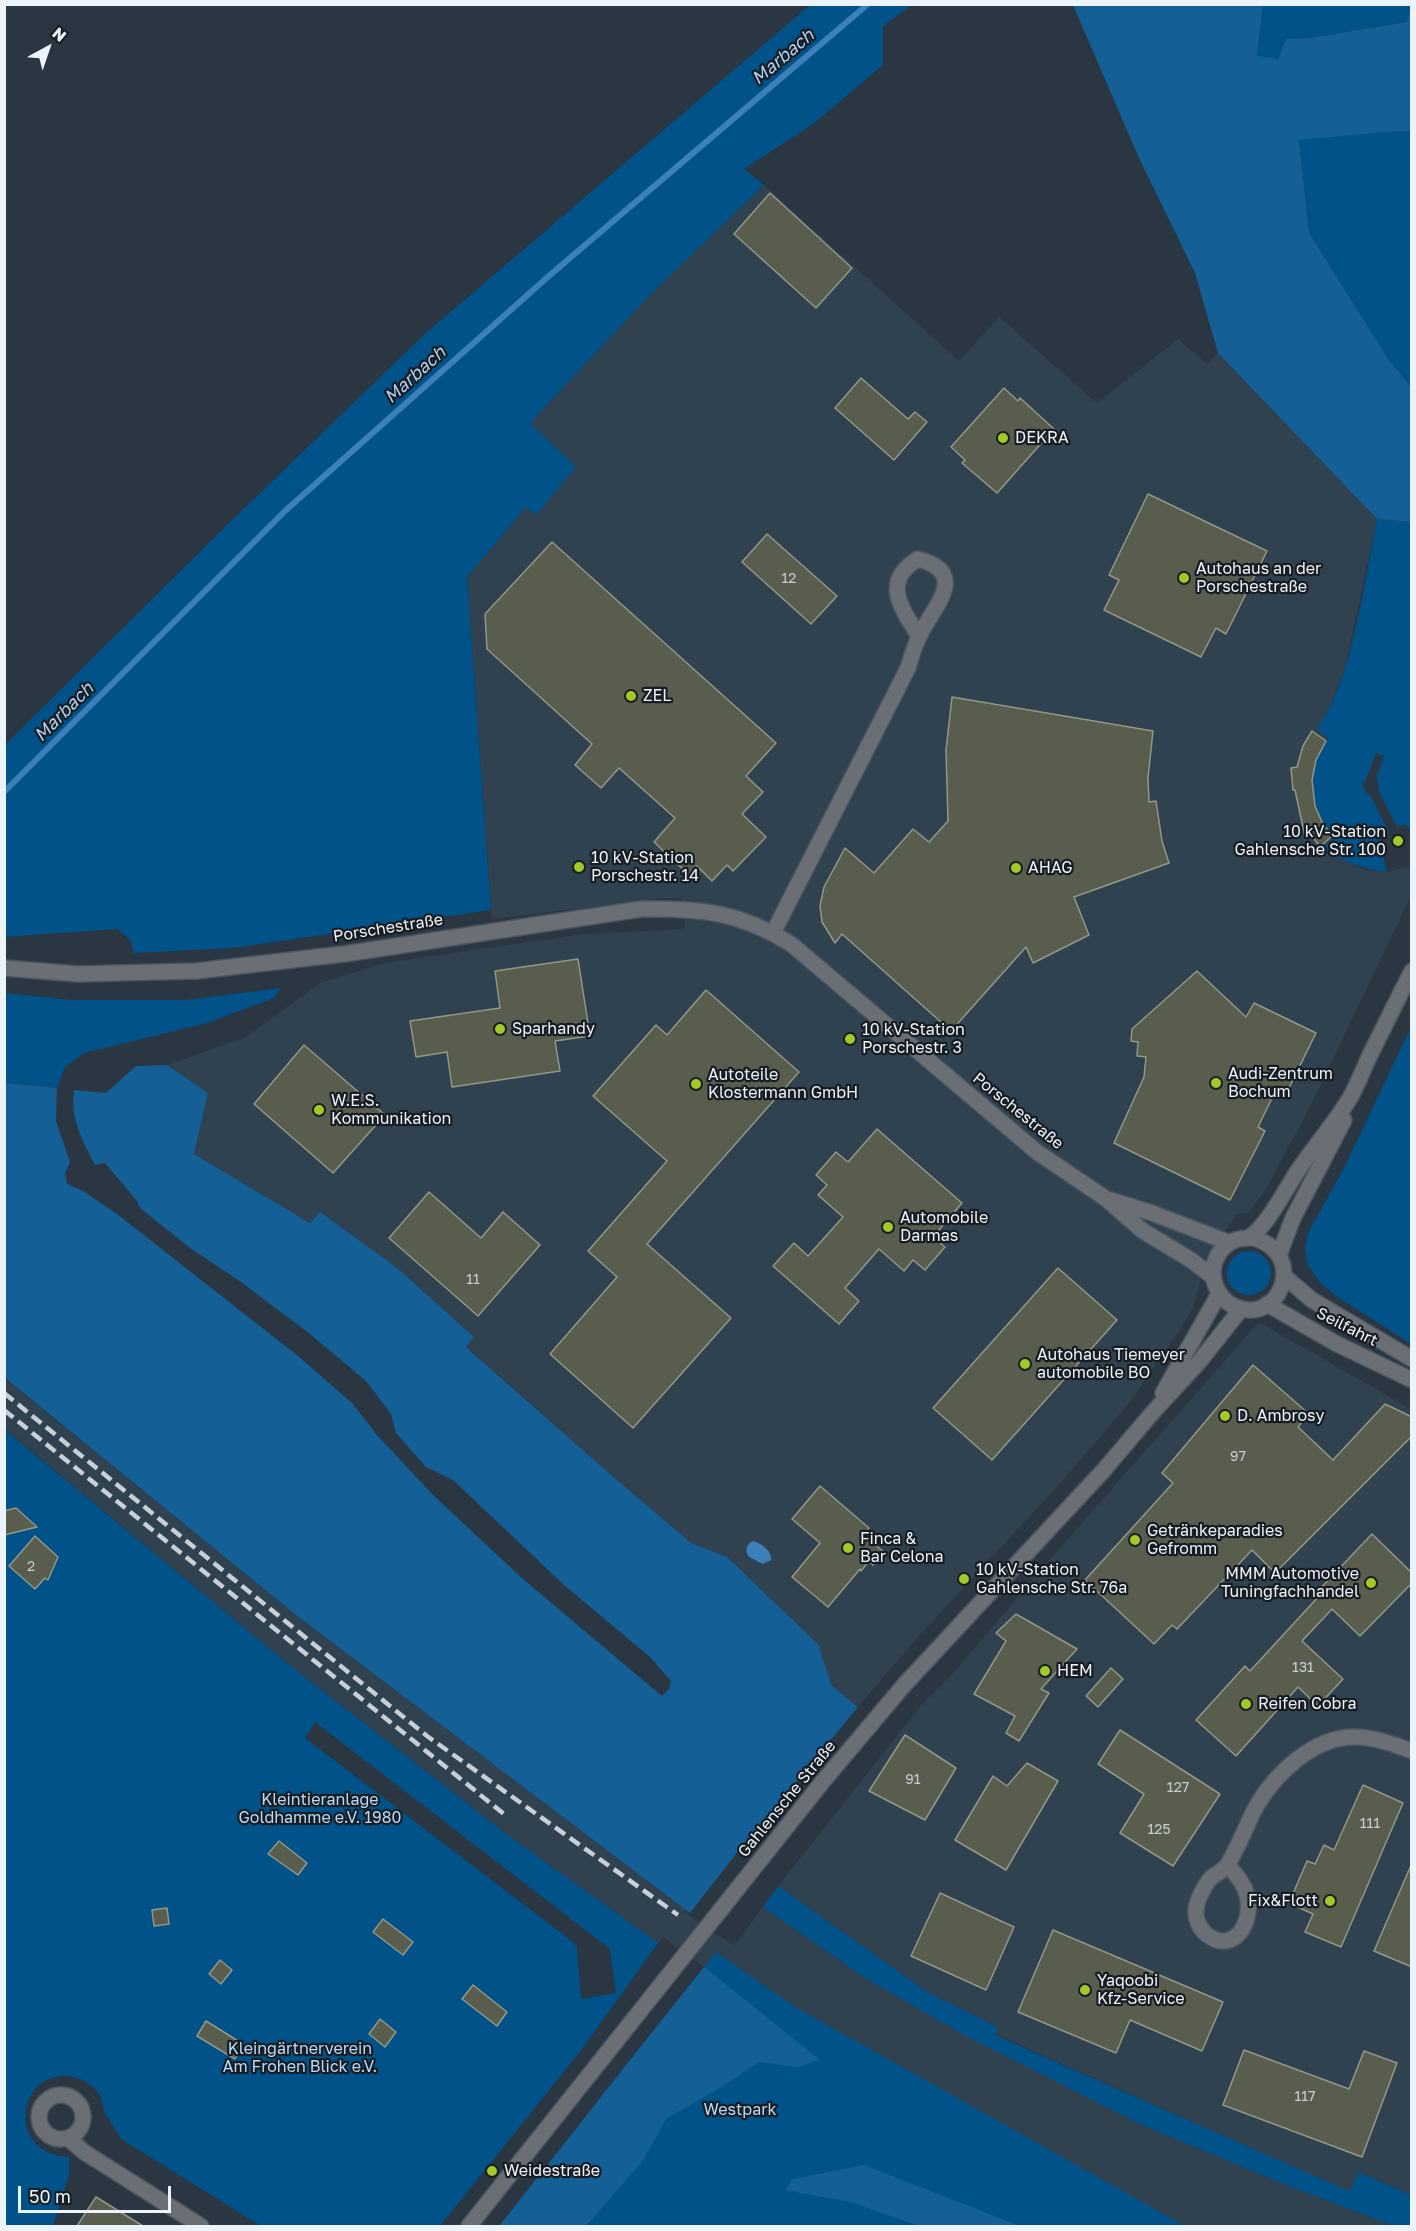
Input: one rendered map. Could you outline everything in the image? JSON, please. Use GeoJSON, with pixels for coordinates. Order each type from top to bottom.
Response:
{"type":"FeatureCollection","features":[{"type":"Feature","properties":{"kind":"street"},"geometry":{"type":"LineString","coordinates":[[773,933],[908,668],[919,636],[946,586],[946,580],[940,571],[929,562],[918,559],[907,565],[899,578],[896,591],[900,605],[919,636]]}},
{"type":"Feature","properties":{"kind":"street","name":"Porschestraße"},"geometry":{"type":"LineString","coordinates":[[4,968],[78,974],[196,971],[344,954],[641,909],[676,909],[717,913],[745,920],[773,933],[810,958],[1037,1152],[1105,1198],[1143,1231],[1191,1260],[1213,1277]]}},
{"type":"Feature","properties":{"kind":"street"},"geometry":{"type":"LineString","coordinates":[[1249,1238],[1270,1215],[1350,1096],[1412,971]]}},
{"type":"Feature","properties":{"kind":"street"},"geometry":{"type":"LineString","coordinates":[[1279,1255],[1293,1218],[1342,1125],[1350,1096]]}},
{"type":"Feature","properties":{"kind":"street","name":"Porschestraße"},"geometry":{"type":"LineString","coordinates":[[1105,1198],[1152,1213],[1230,1243]]}},
{"type":"Feature","properties":{"kind":"street"},"geometry":{"type":"LineString","coordinates":[[1249,1238],[1261,1240],[1271,1246],[1279,1255],[1284,1276],[1279,1292],[1268,1304],[1255,1308],[1241,1308],[1229,1303],[1219,1294],[1213,1277],[1213,1267],[1216,1257],[1230,1243],[1249,1238]]}},
{"type":"Feature","properties":{"kind":"street","name":"Seilfahrt"},"geometry":{"type":"LineString","coordinates":[[1284,1276],[1312,1300],[1412,1359]]}},
{"type":"Feature","properties":{"kind":"street","name":"Gahlensche Straße"},"geometry":{"type":"LineString","coordinates":[[1154,1411],[1219,1294]]}},
{"type":"Feature","properties":{"kind":"street","name":"Seilfahrt"},"geometry":{"type":"LineString","coordinates":[[1268,1304],[1337,1344],[1412,1380]]}},
{"type":"Feature","properties":{"kind":"street","name":"Gahlensche Straße"},"geometry":{"type":"LineString","coordinates":[[469,2226],[871,1724],[947,1638],[1103,1472],[1199,1362],[1241,1308]]}},
{"type":"Feature","properties":{"kind":"street"},"geometry":{"type":"LineString","coordinates":[[1228,1865],[1242,1882],[1249,1909],[1246,1923],[1240,1934],[1229,1940],[1216,1940],[1204,1933],[1198,1923],[1196,1910],[1199,1900],[1209,1880],[1228,1865],[1258,1804],[1283,1772],[1304,1752],[1330,1742],[1353,1737],[1380,1740],[1412,1751]]}},
{"type":"Feature","properties":{"kind":"street"},"geometry":{"type":"LineString","coordinates":[[68,2138],[84,2152],[201,2226]]}},
{"type":"Feature","properties":{"kind":"shaded area"},"geometry":{"type":"Polygon","coordinates":[[[1073,5],[1263,5],[1257,56],[1278,59],[1286,39],[1310,38],[1407,22],[1411,9],[1411,131],[1299,140],[1309,233],[1389,360],[1411,387],[1411,522],[1377,519],[1218,353],[1195,273],[1139,158],[1073,5]]]}},
{"type":"Feature","properties":{"kind":"shaded area"},"geometry":{"type":"Polygon","coordinates":[[[764,185],[959,361],[999,317],[1097,403],[1178,339],[1207,364],[1218,353],[1377,519],[1345,669],[1325,719],[1317,729],[1328,738],[1334,838],[1323,849],[1365,870],[1387,872],[1411,866],[1411,896],[1312,1103],[1266,1189],[1249,1212],[1236,1215],[1208,1255],[1193,1308],[1180,1330],[1127,1406],[1055,1489],[918,1637],[858,1707],[832,1686],[818,1644],[727,1557],[691,1543],[610,1474],[466,1346],[473,1338],[320,1212],[311,1223],[194,1154],[208,1093],[167,1065],[246,1037],[320,983],[385,963],[583,934],[685,929],[682,898],[664,898],[492,919],[467,577],[526,507],[536,515],[530,423],[650,295],[764,185]]]}},
{"type":"Feature","properties":{"kind":"shaded area"},"geometry":{"type":"Polygon","coordinates":[[[167,1065],[208,1093],[194,1154],[310,1223],[320,1212],[397,1268],[474,1337],[466,1347],[610,1474],[691,1543],[727,1557],[818,1644],[832,1686],[858,1707],[690,1913],[296,1615],[5,1378],[5,1083],[57,1088],[56,1121],[70,1162],[65,1173],[67,1184],[83,1191],[117,1214],[298,1356],[352,1403],[377,1435],[434,1496],[524,1580],[662,1696],[669,1689],[671,1681],[650,1657],[564,1585],[453,1480],[426,1467],[396,1433],[391,1414],[366,1381],[310,1334],[241,1282],[190,1248],[140,1208],[137,1201],[105,1163],[95,1165],[75,1120],[74,1090],[106,1093],[136,1066],[167,1065]]]}},
{"type":"Feature","properties":{"kind":"shaded area"},"geometry":{"type":"Polygon","coordinates":[[[1259,1322],[1411,1409],[1411,2195],[1359,2172],[1350,2192],[995,2034],[998,2027],[929,1993],[778,1886],[924,1702],[947,1680],[1259,1322]]]}},
{"type":"Feature","properties":{"kind":"shaded area"},"geometry":{"type":"Polygon","coordinates":[[[4,1378],[296,1615],[685,1909],[686,1913],[730,1943],[735,1945],[763,1907],[862,1976],[1142,2125],[1281,2183],[1394,2226],[1106,2226],[704,1967],[663,1937],[658,1943],[505,1833],[287,1663],[5,1429],[4,1378]]]}},
{"type":"Feature","properties":{"kind":"shaded area"},"geometry":{"type":"Polygon","coordinates":[[[753,1541],[765,1548],[771,1560],[763,1564],[749,1557],[747,1548],[753,1541]]]}},
{"type":"Feature","properties":{"kind":"shaded area"},"geometry":{"type":"Polygon","coordinates":[[[704,1967],[820,2060],[797,2067],[759,2062],[720,2088],[667,2118],[642,2162],[586,2226],[499,2226],[704,1967]]]}},
{"type":"Feature","properties":{"kind":"shaded area"},"geometry":{"type":"Polygon","coordinates":[[[864,2165],[1020,2226],[919,2226],[851,2202],[785,2190],[793,2179],[864,2165]]]}},
{"type":"Feature","properties":{"kind":"green space"},"geometry":{"type":"Polygon","coordinates":[[[810,5],[912,5],[883,26],[883,65],[813,124],[744,169],[764,185],[650,295],[530,423],[576,467],[536,515],[526,507],[467,577],[491,910],[233,948],[134,953],[131,941],[118,929],[5,937],[5,745],[225,527],[426,333],[810,5]]]}},
{"type":"Feature","properties":{"kind":"green space"},"geometry":{"type":"Polygon","coordinates":[[[1263,5],[1411,5],[1411,9],[1407,22],[1310,38],[1286,39],[1279,59],[1257,57],[1263,5]]]}},
{"type":"Feature","properties":{"kind":"green space"},"geometry":{"type":"Polygon","coordinates":[[[1411,131],[1411,387],[1389,360],[1309,233],[1299,139],[1411,131]]]}},
{"type":"Feature","properties":{"kind":"green space"},"geometry":{"type":"Polygon","coordinates":[[[1377,519],[1411,522],[1411,831],[1405,824],[1397,827],[1378,790],[1379,785],[1376,778],[1384,756],[1376,753],[1365,782],[1362,783],[1367,795],[1370,794],[1389,833],[1379,838],[1387,872],[1354,864],[1323,848],[1334,838],[1319,814],[1313,789],[1315,764],[1328,738],[1317,729],[1329,709],[1348,658],[1377,519]]]}},
{"type":"Feature","properties":{"kind":"green space"},"geometry":{"type":"Polygon","coordinates":[[[281,988],[274,998],[207,1023],[84,1053],[65,1067],[57,1088],[5,1083],[5,993],[71,1000],[186,1000],[281,988]]]}},
{"type":"Feature","properties":{"kind":"green space"},"geometry":{"type":"Polygon","coordinates":[[[1411,1027],[1411,1344],[1333,1294],[1318,1280],[1307,1263],[1305,1249],[1308,1233],[1345,1166],[1411,1027]]]}},
{"type":"Feature","properties":{"kind":"green space"},"geometry":{"type":"Polygon","coordinates":[[[1249,1251],[1264,1258],[1271,1273],[1264,1288],[1249,1295],[1234,1288],[1227,1273],[1234,1258],[1249,1251]]]}},
{"type":"Feature","properties":{"kind":"green space","name":"Kleingärtnerverein Am Frohen Blick e.V."},"geometry":{"type":"Polygon","coordinates":[[[4,1429],[287,1663],[505,1833],[658,1943],[582,2049],[440,2226],[261,2226],[121,2139],[105,2113],[101,2099],[91,2085],[76,2078],[64,2076],[48,2079],[36,2088],[28,2101],[26,2116],[28,2130],[36,2144],[50,2153],[69,2157],[69,2175],[53,2226],[5,2226],[4,1429]],[[315,1722],[305,1738],[573,1942],[577,1948],[581,1999],[616,1993],[610,1949],[315,1722]]]}},
{"type":"Feature","properties":{"kind":"green space"},"geometry":{"type":"Polygon","coordinates":[[[778,1886],[929,1993],[998,2027],[995,2035],[1349,2191],[1359,2172],[1411,2195],[1411,2226],[1394,2226],[1281,2183],[1142,2125],[964,2035],[862,1976],[763,1907],[778,1886]]]}},
{"type":"Feature","properties":{"kind":"green space","name":"Westpark"},"geometry":{"type":"Polygon","coordinates":[[[716,1952],[795,2007],[1185,2226],[508,2226],[617,2087],[594,2105],[716,1952]]]}},
{"type":"Feature","properties":{"kind":"building"},"geometry":{"type":"Polygon","coordinates":[[[770,193],[852,268],[816,308],[734,234],[770,193]]]}},
{"type":"Feature","properties":{"kind":"building"},"geometry":{"type":"Polygon","coordinates":[[[861,378],[908,419],[915,412],[927,422],[894,460],[835,408],[861,378]]]}},
{"type":"Feature","properties":{"kind":"building","name":"DEKRA"},"geometry":{"type":"Polygon","coordinates":[[[1004,388],[1018,401],[1020,398],[1054,429],[997,493],[962,463],[965,460],[951,447],[1004,388]]]}},
{"type":"Feature","properties":{"kind":"building","name":"Autohaus an der Porschestraße"},"geometry":{"type":"Polygon","coordinates":[[[1148,494],[1267,551],[1226,634],[1216,628],[1201,657],[1104,610],[1119,580],[1109,575],[1148,494]]]}},
{"type":"Feature","properties":{"kind":"building"},"geometry":{"type":"Polygon","coordinates":[[[767,534],[837,596],[811,624],[742,562],[767,534]]]}},
{"type":"Feature","properties":{"kind":"building","name":"ZEL"},"geometry":{"type":"Polygon","coordinates":[[[552,542],[776,743],[746,776],[763,792],[742,814],[766,837],[733,871],[727,865],[712,881],[697,866],[689,875],[654,842],[675,818],[619,768],[601,788],[575,765],[592,744],[487,649],[485,614],[552,542]]]}},
{"type":"Feature","properties":{"kind":"building","name":"AHAG"},"geometry":{"type":"Polygon","coordinates":[[[952,697],[1153,731],[1148,778],[1149,802],[1156,801],[1162,841],[1169,863],[1074,897],[1089,935],[1033,963],[1026,947],[951,1031],[842,934],[835,943],[822,922],[820,906],[824,887],[845,848],[874,873],[913,829],[929,842],[948,821],[946,750],[952,697]]]}},
{"type":"Feature","properties":{"kind":"building"},"geometry":{"type":"Polygon","coordinates":[[[1312,731],[1326,741],[1316,760],[1312,780],[1315,806],[1332,836],[1320,847],[1312,836],[1305,837],[1295,790],[1293,790],[1291,768],[1297,767],[1303,746],[1312,731]]]}},
{"type":"Feature","properties":{"kind":"building","name":"Sparhandy"},"geometry":{"type":"Polygon","coordinates":[[[578,959],[590,1036],[555,1041],[560,1071],[452,1087],[447,1052],[416,1057],[410,1021],[500,1008],[495,971],[578,959]]]}},
{"type":"Feature","properties":{"kind":"building","name":"Audi-Zentrum Bochum"},"geometry":{"type":"Polygon","coordinates":[[[1197,971],[1246,1017],[1254,1003],[1316,1033],[1286,1094],[1276,1090],[1258,1127],[1265,1131],[1230,1200],[1114,1143],[1144,1077],[1146,1057],[1137,1056],[1138,1042],[1131,1041],[1132,1029],[1197,971]]]}},
{"type":"Feature","properties":{"kind":"building"},"geometry":{"type":"Polygon","coordinates":[[[706,990],[799,1072],[647,1244],[731,1318],[633,1428],[550,1354],[617,1277],[588,1251],[667,1161],[593,1096],[656,1025],[667,1035],[706,990]]]}},
{"type":"Feature","properties":{"kind":"building","name":"W.E.S. Kommunikation"},"geometry":{"type":"Polygon","coordinates":[[[304,1045],[385,1115],[333,1173],[254,1104],[304,1045]]]}},
{"type":"Feature","properties":{"kind":"building","name":"Automobile Darmas"},"geometry":{"type":"Polygon","coordinates":[[[877,1129],[962,1203],[933,1237],[945,1247],[925,1270],[913,1260],[904,1271],[879,1249],[845,1288],[859,1301],[839,1324],[773,1266],[794,1243],[808,1256],[843,1217],[818,1195],[827,1185],[816,1175],[836,1152],[848,1162],[877,1129]]]}},
{"type":"Feature","properties":{"kind":"building"},"geometry":{"type":"Polygon","coordinates":[[[429,1192],[481,1238],[503,1212],[540,1245],[478,1316],[389,1238],[429,1192]]]}},
{"type":"Feature","properties":{"kind":"building","name":"Autohaus Tiemeyer automobile BO"},"geometry":{"type":"Polygon","coordinates":[[[1058,1268],[1117,1320],[992,1460],[933,1408],[1058,1268]]]}},
{"type":"Feature","properties":{"kind":"building"},"geometry":{"type":"Polygon","coordinates":[[[1253,1365],[1309,1414],[1298,1427],[1333,1460],[1385,1404],[1412,1417],[1412,1436],[1275,1573],[1252,1550],[1177,1629],[1172,1625],[1154,1644],[1085,1580],[1173,1483],[1162,1473],[1253,1365]]]}},
{"type":"Feature","properties":{"kind":"building","name":"Finca & Bar Celona"},"geometry":{"type":"Polygon","coordinates":[[[820,1486],[869,1528],[863,1535],[884,1552],[873,1565],[869,1561],[861,1571],[860,1569],[828,1607],[792,1577],[820,1543],[792,1519],[820,1486]]]}},
{"type":"Feature","properties":{"kind":"building"},"geometry":{"type":"Polygon","coordinates":[[[16,1508],[37,1527],[4,1535],[4,1511],[16,1508]]]}},
{"type":"Feature","properties":{"kind":"building"},"geometry":{"type":"Polygon","coordinates":[[[1372,1534],[1412,1573],[1412,1583],[1360,1636],[1332,1609],[1302,1641],[1343,1679],[1318,1706],[1298,1687],[1236,1756],[1196,1720],[1245,1666],[1250,1671],[1319,1596],[1316,1593],[1372,1534]]]}},
{"type":"Feature","properties":{"kind":"building"},"geometry":{"type":"Polygon","coordinates":[[[35,1536],[58,1557],[48,1580],[45,1578],[35,1589],[9,1566],[35,1536]]]}},
{"type":"Feature","properties":{"kind":"building"},"geometry":{"type":"Polygon","coordinates":[[[1016,1614],[1077,1649],[1041,1689],[1049,1693],[1019,1741],[1006,1733],[1015,1716],[974,1694],[1006,1641],[996,1633],[1016,1614]]]}},
{"type":"Feature","properties":{"kind":"building"},"geometry":{"type":"Polygon","coordinates":[[[1111,1668],[1123,1679],[1098,1707],[1086,1696],[1111,1668]]]}},
{"type":"Feature","properties":{"kind":"building"},"geometry":{"type":"Polygon","coordinates":[[[1120,1730],[1220,1794],[1173,1866],[1120,1833],[1144,1794],[1098,1764],[1120,1730]]]}},
{"type":"Feature","properties":{"kind":"building"},"geometry":{"type":"Polygon","coordinates":[[[905,1735],[956,1768],[925,1820],[869,1791],[905,1735]]]}},
{"type":"Feature","properties":{"kind":"building"},"geometry":{"type":"Polygon","coordinates":[[[1027,1763],[1058,1781],[1006,1870],[955,1840],[993,1776],[1007,1786],[1027,1763]]]}},
{"type":"Feature","properties":{"kind":"building"},"geometry":{"type":"Polygon","coordinates":[[[1363,1785],[1403,1803],[1341,1947],[1305,1932],[1313,1914],[1289,1903],[1307,1861],[1315,1864],[1324,1845],[1334,1850],[1363,1785]]]}},
{"type":"Feature","properties":{"kind":"building"},"geometry":{"type":"Polygon","coordinates":[[[279,1841],[307,1863],[298,1875],[268,1854],[279,1841]]]}},
{"type":"Feature","properties":{"kind":"building"},"geometry":{"type":"Polygon","coordinates":[[[1412,1863],[1412,1967],[1374,1951],[1412,1863]]]}},
{"type":"Feature","properties":{"kind":"building"},"geometry":{"type":"Polygon","coordinates":[[[940,1893],[1014,1927],[986,1990],[911,1956],[940,1893]]]}},
{"type":"Feature","properties":{"kind":"building"},"geometry":{"type":"Polygon","coordinates":[[[167,1908],[169,1924],[154,1926],[152,1910],[167,1908]]]}},
{"type":"Feature","properties":{"kind":"building"},"geometry":{"type":"Polygon","coordinates":[[[383,1919],[413,1942],[403,1955],[373,1932],[383,1919]]]}},
{"type":"Feature","properties":{"kind":"building"},"geometry":{"type":"Polygon","coordinates":[[[1053,1930],[1223,2002],[1202,2051],[1130,2020],[1116,2053],[1018,2012],[1053,1930]]]}},
{"type":"Feature","properties":{"kind":"building"},"geometry":{"type":"Polygon","coordinates":[[[220,1960],[232,1970],[221,1984],[209,1974],[220,1960]]]}},
{"type":"Feature","properties":{"kind":"building"},"geometry":{"type":"Polygon","coordinates":[[[473,1985],[507,2012],[497,2026],[462,1999],[473,1985]]]}},
{"type":"Feature","properties":{"kind":"building"},"geometry":{"type":"Polygon","coordinates":[[[380,2019],[396,2032],[385,2047],[369,2034],[380,2019]]]}},
{"type":"Feature","properties":{"kind":"building"},"geometry":{"type":"Polygon","coordinates":[[[206,2021],[243,2044],[235,2059],[197,2036],[206,2021]]]}},
{"type":"Feature","properties":{"kind":"building"},"geometry":{"type":"Polygon","coordinates":[[[1244,2050],[1349,2089],[1364,2051],[1397,2063],[1362,2157],[1223,2105],[1244,2050]]]}},
{"type":"Feature","properties":{"kind":"building"},"geometry":{"type":"Polygon","coordinates":[[[96,2197],[143,2226],[77,2226],[96,2197]]]}},
{"type":"Feature","properties":{"kind":"waterway","name":"Marbach"},"geometry":{"type":"LineString","coordinates":[[4,792],[285,511],[550,275],[868,4]]}},
{"type":"Feature","properties":{"kind":"railway"},"geometry":{"type":"LineString","coordinates":[[4,1393],[427,1736],[678,1915]]}},
{"type":"Feature","properties":{"kind":"railway"},"geometry":{"type":"LineString","coordinates":[[4,1410],[504,1814]]}},
{"type":"Feature","properties":{"kind":"place","name":"DEKRA"},"geometry":{"type":"Point","coordinates":[1003,438]}},
{"type":"Feature","properties":{"kind":"place","name":"Autohaus an der Porschestraße"},"geometry":{"type":"Point","coordinates":[1184,578]}},
{"type":"Feature","properties":{"kind":"place","name":"ZEL"},"geometry":{"type":"Point","coordinates":[631,696]}},
{"type":"Feature","properties":{"kind":"place","name":"10 kV-Station Gahlensche Str. 100"},"geometry":{"type":"Point","coordinates":[1398,841]}},
{"type":"Feature","properties":{"kind":"place","name":"10 kV-Station Porschestr. 14"},"geometry":{"type":"Point","coordinates":[579,867]}},
{"type":"Feature","properties":{"kind":"place","name":"AHAG"},"geometry":{"type":"Point","coordinates":[1016,868]}},
{"type":"Feature","properties":{"kind":"place","name":"Sparhandy"},"geometry":{"type":"Point","coordinates":[500,1029]}},
{"type":"Feature","properties":{"kind":"place","name":"10 kV-Station Porschestr. 3"},"geometry":{"type":"Point","coordinates":[850,1039]}},
{"type":"Feature","properties":{"kind":"place","name":"Audi-Zentrum Bochum"},"geometry":{"type":"Point","coordinates":[1216,1083]}},
{"type":"Feature","properties":{"kind":"place","name":"Autoteile Klostermann GmbH"},"geometry":{"type":"Point","coordinates":[696,1084]}},
{"type":"Feature","properties":{"kind":"place","name":"W.E.S. Kommunikation"},"geometry":{"type":"Point","coordinates":[319,1110]}},
{"type":"Feature","properties":{"kind":"place","name":"Automobile Darmas"},"geometry":{"type":"Point","coordinates":[888,1227]}},
{"type":"Feature","properties":{"kind":"place","name":"Autohaus Tiemeyer automobile BO"},"geometry":{"type":"Point","coordinates":[1025,1364]}},
{"type":"Feature","properties":{"kind":"place","name":"D. Ambrosy"},"geometry":{"type":"Point","coordinates":[1225,1416]}},
{"type":"Feature","properties":{"kind":"place","name":"Getränkeparadies Gefromm"},"geometry":{"type":"Point","coordinates":[1135,1540]}},
{"type":"Feature","properties":{"kind":"place","name":"Finca & Bar Celona"},"geometry":{"type":"Point","coordinates":[848,1548]}},
{"type":"Feature","properties":{"kind":"place","name":"10 kV-Station Gahlensche Str. 76a"},"geometry":{"type":"Point","coordinates":[964,1579]}},
{"type":"Feature","properties":{"kind":"place","name":"MMM Automotive Tuningfachhandel"},"geometry":{"type":"Point","coordinates":[1371,1583]}},
{"type":"Feature","properties":{"kind":"place","name":"HEM"},"geometry":{"type":"Point","coordinates":[1045,1671]}},
{"type":"Feature","properties":{"kind":"place","name":"Reifen Cobra"},"geometry":{"type":"Point","coordinates":[1246,1704]}},
{"type":"Feature","properties":{"kind":"place","name":"Fix&Flott"},"geometry":{"type":"Point","coordinates":[1330,1901]}},
{"type":"Feature","properties":{"kind":"place","name":"Yaqoobi Kfz-Service"},"geometry":{"type":"Point","coordinates":[1085,1990]}},
{"type":"Feature","properties":{"kind":"place","name":"Weidestraße"},"geometry":{"type":"Point","coordinates":[492,2171]}},
{"type":"Feature","properties":{"kind":"park label","name":"Kleintieranlage Goldhamme e.V. 1980"},"geometry":{"type":"Point","coordinates":[320,1809]}}]}
